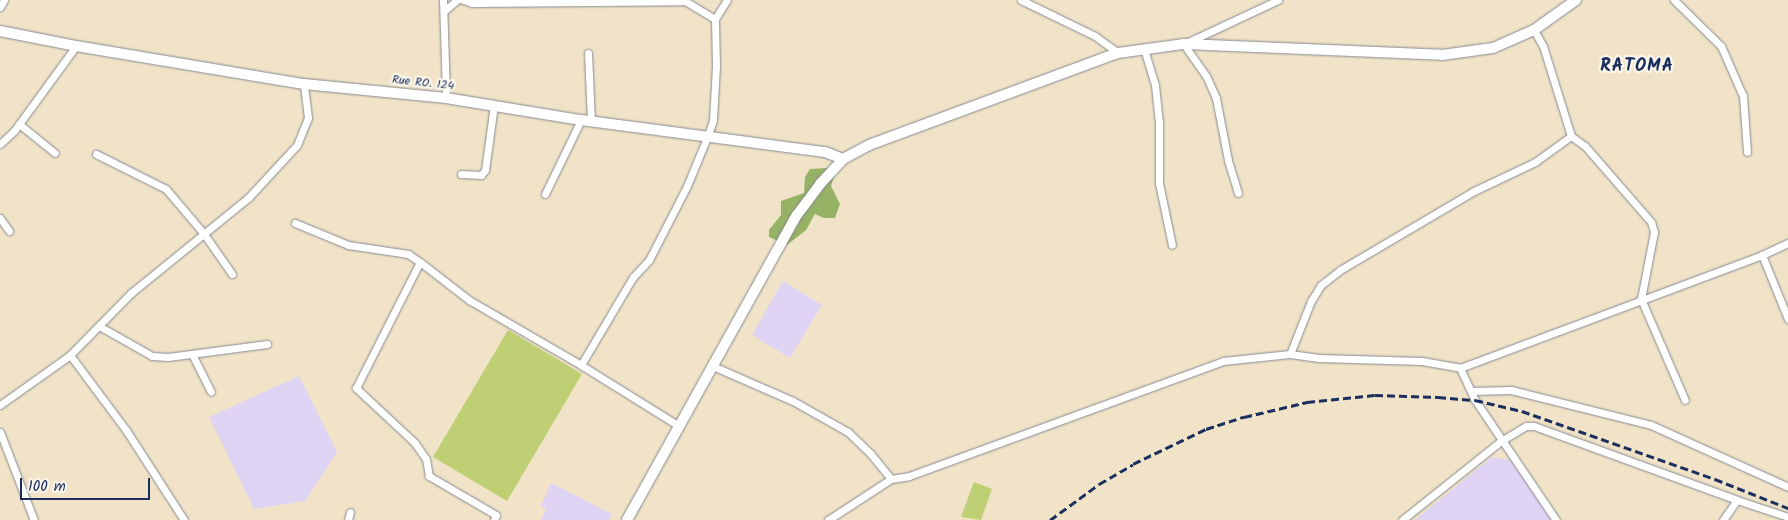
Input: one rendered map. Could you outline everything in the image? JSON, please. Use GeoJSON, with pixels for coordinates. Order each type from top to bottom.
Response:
{"type":"FeatureCollection","features":[{"type":"Feature","properties":{"kind":"main road"},"geometry":{"type":"LineString","coordinates":[[627,520],[679,426],[715,367],[797,215],[842,159],[869,145],[1118,53],[1184,44],[1442,55],[1493,48],[1534,30],[1576,0]]}},
{"type":"Feature","properties":{"kind":"main road","name":"Rue RO. 124"},"geometry":{"type":"LineString","coordinates":[[0,30],[76,46],[304,84],[446,98],[586,120],[825,152],[842,159]]}},
{"type":"Feature","properties":{"kind":"street"},"geometry":{"type":"LineString","coordinates":[[0,7],[4,0]]}},
{"type":"Feature","properties":{"kind":"street"},"geometry":{"type":"LineString","coordinates":[[443,0],[445,10],[446,98]]}},
{"type":"Feature","properties":{"kind":"street"},"geometry":{"type":"LineString","coordinates":[[445,10],[457,0]]}},
{"type":"Feature","properties":{"kind":"street"},"geometry":{"type":"LineString","coordinates":[[463,0],[472,3],[685,1],[715,18]]}},
{"type":"Feature","properties":{"kind":"street"},"geometry":{"type":"LineString","coordinates":[[581,365],[633,277],[649,260],[687,186],[708,135],[713,120],[716,66],[715,18],[727,0]]}},
{"type":"Feature","properties":{"kind":"street"},"geometry":{"type":"LineString","coordinates":[[1021,0],[1095,36],[1118,53]]}},
{"type":"Feature","properties":{"kind":"street"},"geometry":{"type":"LineString","coordinates":[[1238,193],[1228,160],[1216,98],[1206,76],[1184,44],[1278,0]]}},
{"type":"Feature","properties":{"kind":"street"},"geometry":{"type":"LineString","coordinates":[[1674,0],[1721,46],[1725,54],[1743,96],[1747,152]]}},
{"type":"Feature","properties":{"kind":"street"},"geometry":{"type":"LineString","coordinates":[[1534,30],[1543,46],[1571,136],[1585,146],[1650,222],[1654,232],[1641,300],[1685,400]]}},
{"type":"Feature","properties":{"kind":"street"},"geometry":{"type":"LineString","coordinates":[[0,144],[19,124],[76,46]]}},
{"type":"Feature","properties":{"kind":"street"},"geometry":{"type":"LineString","coordinates":[[1144,49],[1155,85],[1159,121],[1159,182],[1172,245]]}},
{"type":"Feature","properties":{"kind":"street"},"geometry":{"type":"LineString","coordinates":[[545,194],[586,120],[588,53]]}},
{"type":"Feature","properties":{"kind":"street"},"geometry":{"type":"LineString","coordinates":[[0,405],[70,355],[132,294],[248,198],[296,145],[308,118],[304,84]]}},
{"type":"Feature","properties":{"kind":"street"},"geometry":{"type":"LineString","coordinates":[[461,174],[481,175],[485,170],[494,106]]}},
{"type":"Feature","properties":{"kind":"street"},"geometry":{"type":"LineString","coordinates":[[19,124],[55,153]]}},
{"type":"Feature","properties":{"kind":"street"},"geometry":{"type":"LineString","coordinates":[[1290,354],[1311,301],[1322,285],[1334,275],[1474,192],[1535,162],[1571,136]]}},
{"type":"Feature","properties":{"kind":"street"},"geometry":{"type":"LineString","coordinates":[[96,154],[166,189],[204,234],[232,274]]}},
{"type":"Feature","properties":{"kind":"street"},"geometry":{"type":"LineString","coordinates":[[0,218],[9,232]]}},
{"type":"Feature","properties":{"kind":"street"},"geometry":{"type":"LineString","coordinates":[[295,223],[348,245],[408,254],[468,300],[581,365],[679,426]]}},
{"type":"Feature","properties":{"kind":"street"},"geometry":{"type":"LineString","coordinates":[[828,520],[890,479],[909,476],[1223,362],[1290,354],[1319,358],[1422,361],[1460,368],[1762,255],[1788,243]]}},
{"type":"Feature","properties":{"kind":"street"},"geometry":{"type":"LineString","coordinates":[[1762,255],[1788,319]]}},
{"type":"Feature","properties":{"kind":"street"},"geometry":{"type":"LineString","coordinates":[[420,262],[356,388],[415,443],[426,459],[429,476],[496,515],[494,520]]}},
{"type":"Feature","properties":{"kind":"street"},"geometry":{"type":"LineString","coordinates":[[99,326],[152,356],[192,354],[267,344]]}},
{"type":"Feature","properties":{"kind":"street"},"geometry":{"type":"LineString","coordinates":[[192,354],[211,392]]}},
{"type":"Feature","properties":{"kind":"street"},"geometry":{"type":"LineString","coordinates":[[70,355],[126,430],[184,520]]}},
{"type":"Feature","properties":{"kind":"street"},"geometry":{"type":"LineString","coordinates":[[715,367],[793,401],[848,432],[870,453],[890,479]]}},
{"type":"Feature","properties":{"kind":"street"},"geometry":{"type":"LineString","coordinates":[[1460,368],[1474,400],[1556,520]]}},
{"type":"Feature","properties":{"kind":"street"},"geometry":{"type":"LineString","coordinates":[[1471,391],[1511,390],[1651,425],[1788,487]]}},
{"type":"Feature","properties":{"kind":"street"},"geometry":{"type":"LineString","coordinates":[[1402,520],[1501,440],[1518,429],[1534,426],[1785,516]]}},
{"type":"Feature","properties":{"kind":"street"},"geometry":{"type":"LineString","coordinates":[[0,432],[34,520]]}},
{"type":"Feature","properties":{"kind":"street"},"geometry":{"type":"LineString","coordinates":[[1724,520],[1737,500]]}},
{"type":"Feature","properties":{"kind":"street"},"geometry":{"type":"LineString","coordinates":[[348,520],[350,512]]}},
{"type":"Feature","properties":{"kind":"shaded area"},"geometry":{"type":"Polygon","coordinates":[[[783,281],[822,305],[790,358],[752,335],[783,281]]]}},
{"type":"Feature","properties":{"kind":"shaded area"},"geometry":{"type":"Polygon","coordinates":[[[299,376],[337,452],[305,501],[254,509],[209,417],[299,376]]]}},
{"type":"Feature","properties":{"kind":"shaded area"},"geometry":{"type":"Polygon","coordinates":[[[1492,457],[1510,460],[1552,520],[1415,520],[1492,457]]]}},
{"type":"Feature","properties":{"kind":"shaded area"},"geometry":{"type":"Polygon","coordinates":[[[551,483],[612,514],[609,520],[541,520],[546,509],[541,506],[551,483]]]}},
{"type":"Feature","properties":{"kind":"green space"},"geometry":{"type":"Polygon","coordinates":[[[827,168],[834,176],[831,186],[840,204],[835,218],[824,218],[815,214],[806,230],[787,245],[769,237],[769,230],[781,215],[781,201],[804,193],[805,177],[810,169],[827,168]]]}},
{"type":"Feature","properties":{"kind":"green space"},"geometry":{"type":"Polygon","coordinates":[[[508,330],[582,374],[507,501],[433,457],[508,330]]]}},
{"type":"Feature","properties":{"kind":"green space"},"geometry":{"type":"Polygon","coordinates":[[[974,482],[992,489],[981,520],[961,517],[974,482]]]}},
{"type":"Feature","properties":{"kind":"railway"},"geometry":{"type":"LineString","coordinates":[[1050,520],[1099,484],[1133,464],[1206,429],[1244,417],[1307,402],[1375,395],[1475,400],[1522,411],[1715,479],[1788,508]]}},
{"type":"Feature","properties":{"kind":"district","name":"RATOMA"},"geometry":{"type":"Point","coordinates":[1637,67]}}]}
